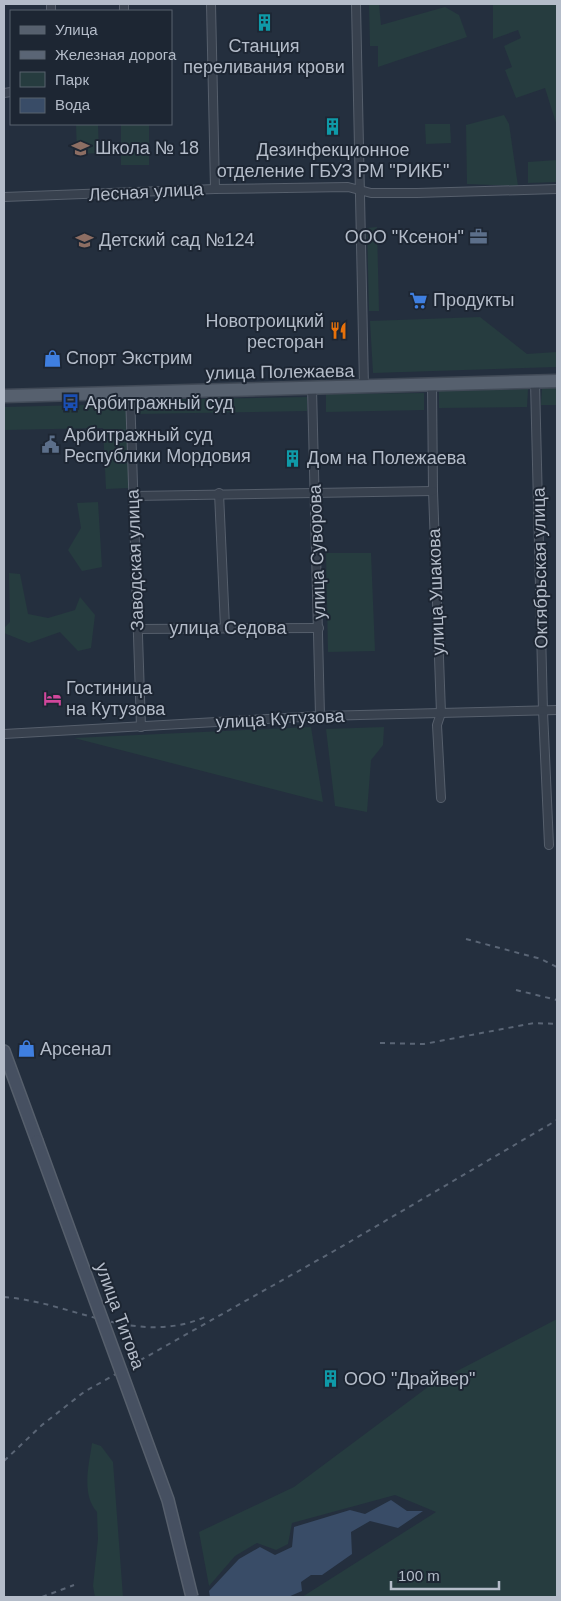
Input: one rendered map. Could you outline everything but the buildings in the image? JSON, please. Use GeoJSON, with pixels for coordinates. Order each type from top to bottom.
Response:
{"type":"FeatureCollection","features":[{"type":"Feature","properties":{"kind":"main road","name":"улица Полежаева"},"geometry":{"type":"LineString","coordinates":[[4,396],[557,381]]}},
{"type":"Feature","properties":{"kind":"main road","name":"улица Титова"},"geometry":{"type":"LineString","coordinates":[[4,1051],[168,1500],[192,1597]]}},
{"type":"Feature","properties":{"kind":"street"},"geometry":{"type":"LineString","coordinates":[[211,4],[215,189]]}},
{"type":"Feature","properties":{"kind":"street"},"geometry":{"type":"LineString","coordinates":[[356,4],[364,387]]}},
{"type":"Feature","properties":{"kind":"street","name":"Лесная улица"},"geometry":{"type":"LineString","coordinates":[[4,197],[215,189],[348,187],[371,193],[557,189]]}},
{"type":"Feature","properties":{"kind":"street","name":"Октябрьская улица"},"geometry":{"type":"LineString","coordinates":[[535,382],[543,711],[549,845]]}},
{"type":"Feature","properties":{"kind":"street","name":"улица Ушакова"},"geometry":{"type":"LineString","coordinates":[[432,384],[433,491],[441,713],[437,725],[441,798]]}},
{"type":"Feature","properties":{"kind":"street","name":"улица Суворова"},"geometry":{"type":"LineString","coordinates":[[312,388],[320,716]]}},
{"type":"Feature","properties":{"kind":"street","name":"Заводская улица"},"geometry":{"type":"LineString","coordinates":[[130,394],[141,727]]}},
{"type":"Feature","properties":{"kind":"street"},"geometry":{"type":"LineString","coordinates":[[133,496],[219,493],[433,491]]}},
{"type":"Feature","properties":{"kind":"street"},"geometry":{"type":"LineString","coordinates":[[219,493],[225,626]]}},
{"type":"Feature","properties":{"kind":"street","name":"улица Седова"},"geometry":{"type":"LineString","coordinates":[[138,628],[225,626],[319,628]]}},
{"type":"Feature","properties":{"kind":"street","name":"улица Кутузова"},"geometry":{"type":"LineString","coordinates":[[4,734],[320,716],[557,710]]}},
{"type":"Feature","properties":{"kind":"green space"},"geometry":{"type":"Polygon","coordinates":[[[369,4],[379,4],[381,25],[445,7],[459,15],[467,37],[378,67],[378,46],[370,46],[369,4]]]}},
{"type":"Feature","properties":{"kind":"green space"},"geometry":{"type":"Polygon","coordinates":[[[493,4],[557,4],[557,126],[545,88],[516,98],[505,70],[512,67],[504,46],[521,38],[518,30],[493,39],[493,4]]]}},
{"type":"Feature","properties":{"kind":"green space"},"geometry":{"type":"Polygon","coordinates":[[[504,115],[509,124],[518,186],[467,184],[466,125],[504,115]]]}},
{"type":"Feature","properties":{"kind":"green space"},"geometry":{"type":"Polygon","coordinates":[[[425,124],[450,124],[451,143],[426,144],[425,124]]]}},
{"type":"Feature","properties":{"kind":"green space"},"geometry":{"type":"Polygon","coordinates":[[[76,125],[98,125],[99,153],[77,154],[76,125]]]}},
{"type":"Feature","properties":{"kind":"green space"},"geometry":{"type":"Polygon","coordinates":[[[121,125],[149,125],[149,165],[121,165],[121,125]]]}},
{"type":"Feature","properties":{"kind":"green space"},"geometry":{"type":"Polygon","coordinates":[[[557,160],[557,182],[528,183],[528,162],[557,160]]]}},
{"type":"Feature","properties":{"kind":"green space"},"geometry":{"type":"Polygon","coordinates":[[[377,227],[379,311],[369,311],[367,228],[377,227]]]}},
{"type":"Feature","properties":{"kind":"green space"},"geometry":{"type":"Polygon","coordinates":[[[480,317],[527,354],[557,352],[557,367],[373,373],[370,321],[480,317]]]}},
{"type":"Feature","properties":{"kind":"green space"},"geometry":{"type":"Polygon","coordinates":[[[542,388],[557,388],[557,405],[541,405],[542,388]]]}},
{"type":"Feature","properties":{"kind":"green space"},"geometry":{"type":"Polygon","coordinates":[[[528,389],[527,407],[439,408],[439,391],[528,389]]]}},
{"type":"Feature","properties":{"kind":"green space"},"geometry":{"type":"Polygon","coordinates":[[[424,393],[424,410],[326,412],[326,394],[424,393]]]}},
{"type":"Feature","properties":{"kind":"green space"},"geometry":{"type":"Polygon","coordinates":[[[307,397],[307,411],[136,414],[135,400],[307,397]]]}},
{"type":"Feature","properties":{"kind":"green space"},"geometry":{"type":"Polygon","coordinates":[[[126,404],[129,488],[106,489],[103,428],[4,430],[4,407],[126,404]]]}},
{"type":"Feature","properties":{"kind":"green space"},"geometry":{"type":"Polygon","coordinates":[[[98,502],[102,567],[82,571],[68,550],[81,528],[77,503],[98,502]]]}},
{"type":"Feature","properties":{"kind":"green space"},"geometry":{"type":"Polygon","coordinates":[[[326,553],[371,553],[375,651],[328,652],[326,553]]]}},
{"type":"Feature","properties":{"kind":"green space"},"geometry":{"type":"Polygon","coordinates":[[[9,573],[20,574],[28,614],[48,618],[75,610],[80,597],[95,615],[91,648],[78,651],[60,632],[29,643],[4,633],[4,628],[10,622],[9,573]]]}},
{"type":"Feature","properties":{"kind":"green space"},"geometry":{"type":"Polygon","coordinates":[[[311,727],[323,802],[74,738],[311,727]]]}},
{"type":"Feature","properties":{"kind":"green space"},"geometry":{"type":"Polygon","coordinates":[[[384,727],[383,745],[371,760],[367,812],[335,806],[326,729],[384,727]]]}},
{"type":"Feature","properties":{"kind":"green space"},"geometry":{"type":"Polygon","coordinates":[[[557,1319],[557,1597],[302,1597],[436,1512],[395,1495],[292,1523],[288,1544],[276,1550],[257,1543],[235,1556],[209,1586],[199,1532],[294,1487],[432,1384],[557,1319]]]}},
{"type":"Feature","properties":{"kind":"green space"},"geometry":{"type":"Polygon","coordinates":[[[92,1443],[101,1446],[113,1462],[123,1597],[95,1597],[93,1586],[98,1539],[97,1512],[89,1497],[87,1479],[92,1443]]]}},
{"type":"Feature","properties":{"kind":"water"},"geometry":{"type":"Polygon","coordinates":[[[391,1500],[407,1511],[423,1511],[398,1528],[370,1521],[351,1532],[352,1554],[322,1575],[311,1575],[301,1582],[302,1591],[288,1597],[210,1597],[209,1591],[239,1559],[260,1547],[275,1555],[292,1547],[294,1527],[350,1510],[365,1514],[391,1500]]]}},
{"type":"Feature","properties":{"kind":"railway"},"geometry":{"type":"LineString","coordinates":[[466,939],[541,959],[557,967]]}},
{"type":"Feature","properties":{"kind":"railway"},"geometry":{"type":"LineString","coordinates":[[516,990],[557,1000]]}},
{"type":"Feature","properties":{"kind":"railway"},"geometry":{"type":"LineString","coordinates":[[380,1043],[424,1044],[534,1023],[557,1024]]}},
{"type":"Feature","properties":{"kind":"railway"},"geometry":{"type":"LineString","coordinates":[[4,1461],[42,1425],[84,1392],[334,1251],[557,1120]]}},
{"type":"Feature","properties":{"kind":"railway"},"geometry":{"type":"LineString","coordinates":[[4,1297],[54,1306],[129,1325],[154,1327],[179,1325],[205,1317]]}},
{"type":"Feature","properties":{"kind":"railway"},"geometry":{"type":"LineString","coordinates":[[42,1597],[74,1585]]}},
{"type":"Feature","properties":{"kind":"place","name":"Станция переливания крови"},"geometry":{"type":"Point","coordinates":[264,23]}},
{"type":"Feature","properties":{"kind":"place","name":"Дезинфекционное отделение ГБУЗ РМ \"РИКБ\""},"geometry":{"type":"Point","coordinates":[333,127]}},
{"type":"Feature","properties":{"kind":"place","name":"Школа № 18"},"geometry":{"type":"Point","coordinates":[81,148]}},
{"type":"Feature","properties":{"kind":"place","name":"ООО \"Ксенон\""},"geometry":{"type":"Point","coordinates":[478,237]}},
{"type":"Feature","properties":{"kind":"place","name":"Детский сад №124"},"geometry":{"type":"Point","coordinates":[85,240]}},
{"type":"Feature","properties":{"kind":"place","name":"Продукты"},"geometry":{"type":"Point","coordinates":[419,300]}},
{"type":"Feature","properties":{"kind":"place","name":"Новотроицкий ресторан"},"geometry":{"type":"Point","coordinates":[338,331]}},
{"type":"Feature","properties":{"kind":"place","name":"Спорт Экстрим"},"geometry":{"type":"Point","coordinates":[52,358]}},
{"type":"Feature","properties":{"kind":"place","name":"Арбитражный суд"},"geometry":{"type":"Point","coordinates":[71,403]}},
{"type":"Feature","properties":{"kind":"place","name":"Арбитражный суд Республики Мордовия"},"geometry":{"type":"Point","coordinates":[50,445]}},
{"type":"Feature","properties":{"kind":"place","name":"Дом на Полежаева"},"geometry":{"type":"Point","coordinates":[293,458]}},
{"type":"Feature","properties":{"kind":"place","name":"Гостиница на Кутузова"},"geometry":{"type":"Point","coordinates":[52,698]}},
{"type":"Feature","properties":{"kind":"place","name":"Арсенал"},"geometry":{"type":"Point","coordinates":[26,1049]}},
{"type":"Feature","properties":{"kind":"place","name":"ООО \"Драйвер\""},"geometry":{"type":"Point","coordinates":[330,1379]}}]}
